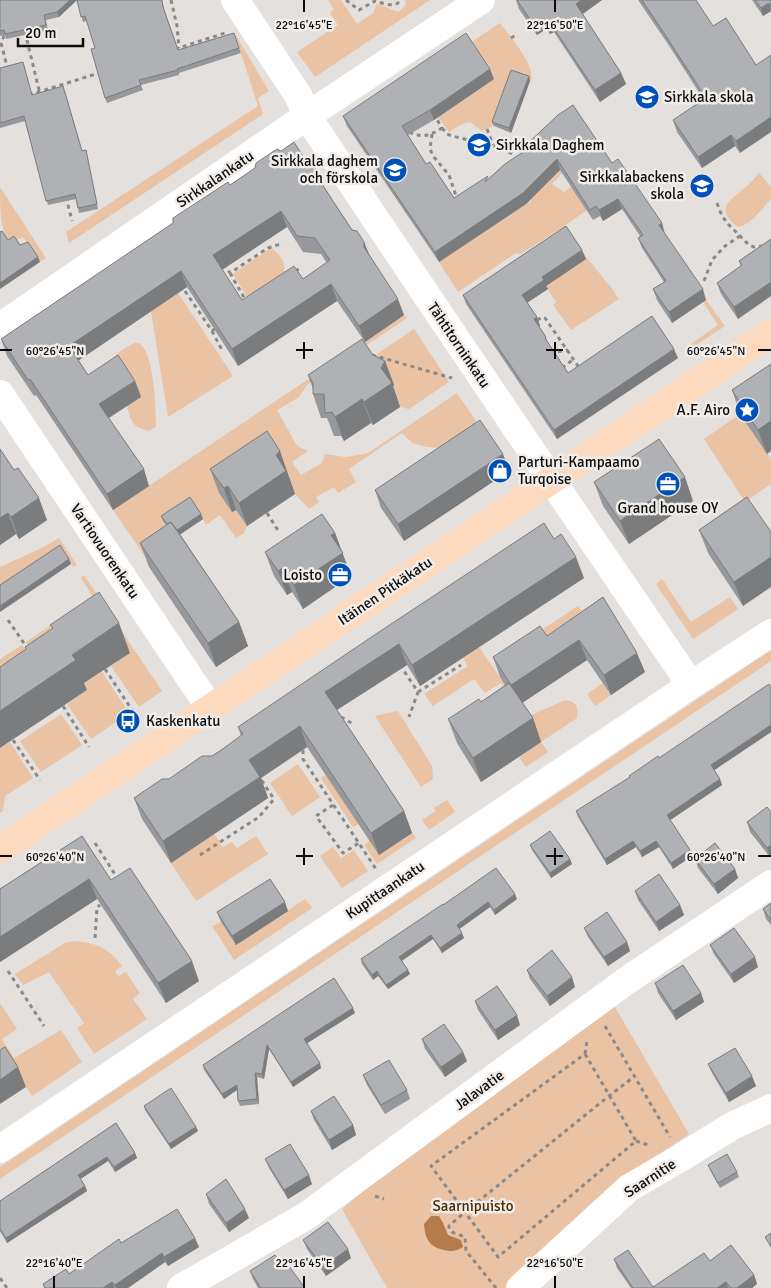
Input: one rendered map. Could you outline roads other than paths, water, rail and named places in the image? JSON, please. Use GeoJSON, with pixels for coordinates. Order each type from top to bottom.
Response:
{"type":"FeatureCollection","features":[{"type":"Feature","properties":{"kind":"main road","name":"Itäinen Pitkäkatu"},"geometry":{"type":"LineString","coordinates":[[0,849],[771,333]]}},
{"type":"Feature","properties":{"kind":"street","name":"Tähtitorninkatu"},"geometry":{"type":"LineString","coordinates":[[235,0],[298,95],[307,116],[550,480],[691,685]]}},
{"type":"Feature","properties":{"kind":"street","name":"Sirkkalankatu"},"geometry":{"type":"LineString","coordinates":[[0,327],[307,116],[481,0]]}},
{"type":"Feature","properties":{"kind":"street","name":"Vartiovuorenkatu"},"geometry":{"type":"LineString","coordinates":[[0,394],[210,708]]}},
{"type":"Feature","properties":{"kind":"street","name":"Kupittaankatu"},"geometry":{"type":"LineString","coordinates":[[0,1149],[771,633]]}},
{"type":"Feature","properties":{"kind":"street","name":"Jalavatie"},"geometry":{"type":"LineString","coordinates":[[182,1288],[306,1216],[626,980],[771,884]]}},
{"type":"Feature","properties":{"kind":"street","name":"Saarnitie"},"geometry":{"type":"LineString","coordinates":[[520,1288],[630,1188],[732,1126],[771,1108]]}},
{"type":"Feature","properties":{"kind":"place","name":"Sirkkala skola"},"geometry":{"type":"Point","coordinates":[647,97]}},
{"type":"Feature","properties":{"kind":"place","name":"Sirkkala Daghem"},"geometry":{"type":"Point","coordinates":[479,145]}},
{"type":"Feature","properties":{"kind":"place","name":"Sirkkala daghem och förskola"},"geometry":{"type":"Point","coordinates":[395,170]}},
{"type":"Feature","properties":{"kind":"place","name":"Sirkkalabackens skola"},"geometry":{"type":"Point","coordinates":[702,186]}},
{"type":"Feature","properties":{"kind":"place","name":"A.F. Airo"},"geometry":{"type":"Point","coordinates":[747,410]}},
{"type":"Feature","properties":{"kind":"place","name":"Parturi-Kampaamo Turqoise"},"geometry":{"type":"Point","coordinates":[500,471]}},
{"type":"Feature","properties":{"kind":"place","name":"Grand house OY"},"geometry":{"type":"Point","coordinates":[668,484]}},
{"type":"Feature","properties":{"kind":"place","name":"Loisto"},"geometry":{"type":"Point","coordinates":[340,575]}},
{"type":"Feature","properties":{"kind":"place","name":"Kaskenkatu"},"geometry":{"type":"Point","coordinates":[128,721]}},
{"type":"Feature","properties":{"kind":"park label","name":"Saarnipuisto"},"geometry":{"type":"Point","coordinates":[473,1206]}}]}
